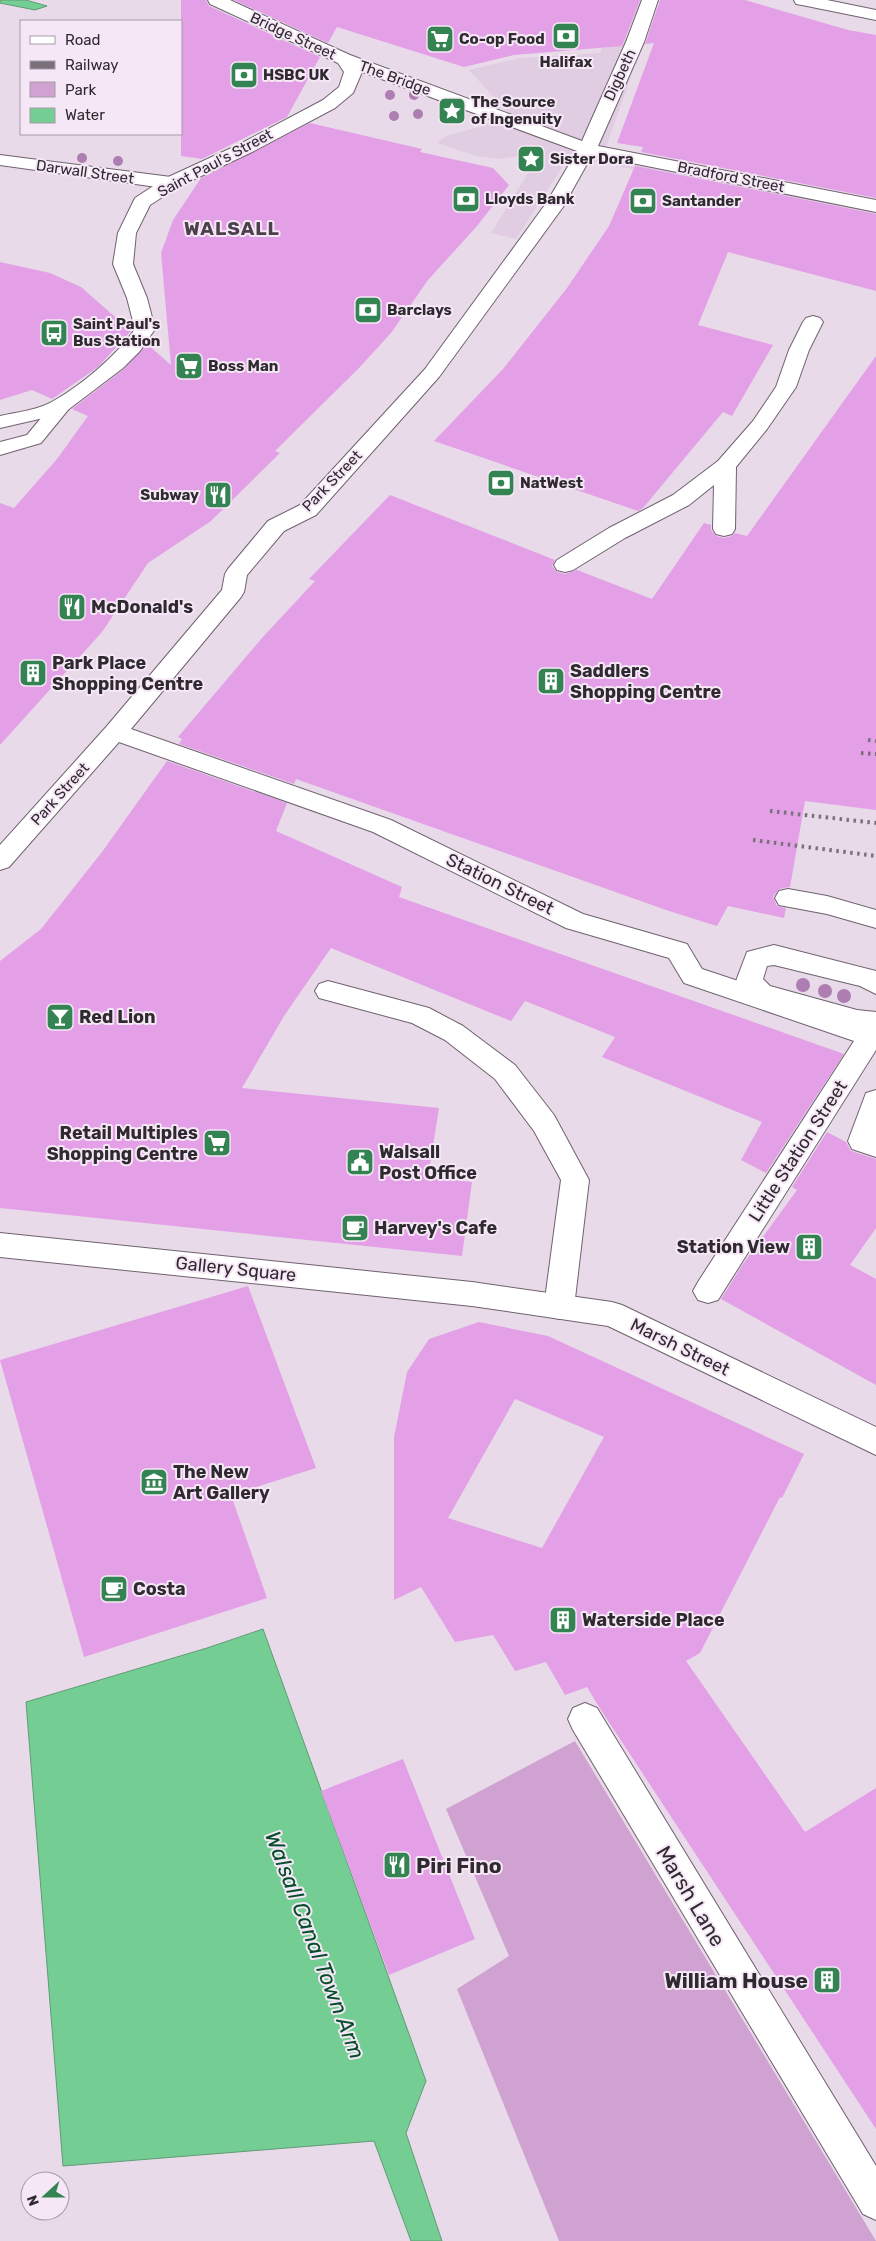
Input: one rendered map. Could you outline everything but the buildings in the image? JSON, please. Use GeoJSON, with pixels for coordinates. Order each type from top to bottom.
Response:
{"type":"FeatureCollection","features":[{"type":"Feature","properties":{"kind":"street","name":"Bridge Street"},"geometry":{"type":"LineString","coordinates":[[216,0],[344,60]]}},
{"type":"Feature","properties":{"kind":"street","name":"Digbeth"},"geometry":{"type":"LineString","coordinates":[[587,148],[635,42],[650,0]]}},
{"type":"Feature","properties":{"kind":"street"},"geometry":{"type":"LineString","coordinates":[[802,0],[876,15]]}},
{"type":"Feature","properties":{"kind":"street","name":"The Bridge"},"geometry":{"type":"LineString","coordinates":[[344,60],[587,148]]}},
{"type":"Feature","properties":{"kind":"street","name":"Saint Paul's Street"},"geometry":{"type":"LineString","coordinates":[[0,422],[41,413],[62,405],[116,364],[133,347],[145,329],[137,298],[123,264],[127,233],[142,202],[171,183],[246,148],[329,104],[347,89],[353,72],[344,60]]}},
{"type":"Feature","properties":{"kind":"street","name":"Bradford Street"},"geometry":{"type":"LineString","coordinates":[[587,148],[876,206]]}},
{"type":"Feature","properties":{"kind":"street","name":"Park Street"},"geometry":{"type":"LineString","coordinates":[[0,861],[115,732],[233,592],[236,574],[276,526],[308,510],[432,373],[556,203],[587,148]]}},
{"type":"Feature","properties":{"kind":"street","name":"Darwall Street"},"geometry":{"type":"LineString","coordinates":[[0,160],[171,183]]}},
{"type":"Feature","properties":{"kind":"street"},"geometry":{"type":"LineString","coordinates":[[565,565],[617,533],[681,500],[725,466],[760,425],[786,387],[799,350],[813,322]]}},
{"type":"Feature","properties":{"kind":"street"},"geometry":{"type":"LineString","coordinates":[[0,450],[34,439],[62,405]]}},
{"type":"Feature","properties":{"kind":"street"},"geometry":{"type":"LineString","coordinates":[[724,529],[725,466]]}},
{"type":"Feature","properties":{"kind":"street","name":"Station Street"},"geometry":{"type":"LineString","coordinates":[[115,732],[382,826],[575,921],[678,951],[693,976],[874,1030]]}},
{"type":"Feature","properties":{"kind":"street"},"geometry":{"type":"LineString","coordinates":[[788,898],[826,905],[876,919]]}},
{"type":"Feature","properties":{"kind":"street"},"geometry":{"type":"LineString","coordinates":[[874,1030],[857,1020],[762,993],[748,981],[756,959],[774,955],[868,978],[876,984]]}},
{"type":"Feature","properties":{"kind":"street"},"geometry":{"type":"LineString","coordinates":[[328,990],[420,1015],[454,1033],[505,1072],[544,1123],[575,1180],[559,1307]]}},
{"type":"Feature","properties":{"kind":"street","name":"Little Station Street"},"geometry":{"type":"LineString","coordinates":[[708,1291],[874,1030]]}},
{"type":"Feature","properties":{"kind":"street"},"geometry":{"type":"LineString","coordinates":[[876,1100],[862,1141],[876,1146]]}},
{"type":"Feature","properties":{"kind":"street","name":"Gallery Square"},"geometry":{"type":"LineString","coordinates":[[0,1245],[472,1294]]}},
{"type":"Feature","properties":{"kind":"street","name":"Marsh Street"},"geometry":{"type":"LineString","coordinates":[[472,1294],[612,1314],[876,1442]]}},
{"type":"Feature","properties":{"kind":"street","name":"Marsh Lane"},"geometry":{"type":"LineString","coordinates":[[586,1719],[876,2201]]}},
{"type":"Feature","properties":{"kind":"shaded area"},"geometry":{"type":"Polygon","coordinates":[[[621,0],[658,0],[606,147],[876,202],[876,222],[787,199],[569,157],[516,239],[491,233],[541,152],[500,159],[476,156],[437,143],[446,136],[483,126],[508,113],[469,70],[520,58],[600,53],[621,0]]]}},
{"type":"Feature","properties":{"kind":"green space"},"geometry":{"type":"Polygon","coordinates":[[[575,1741],[876,2241],[559,2241],[457,1989],[509,1956],[446,1809],[575,1741]]]}},
{"type":"Feature","properties":{"kind":"water"},"geometry":{"type":"Polygon","coordinates":[[[0,0],[26,0],[47,6],[35,10],[0,3],[0,0]]]}},
{"type":"Feature","properties":{"kind":"water","name":"Walsall Canal Town Arm"},"geometry":{"type":"Polygon","coordinates":[[[263,1629],[426,2081],[406,2133],[442,2241],[411,2241],[374,2141],[63,2166],[26,1702],[207,1648],[263,1629]]]}},
{"type":"Feature","properties":{"kind":"railway"},"geometry":{"type":"LineString","coordinates":[[868,740],[876,741]]}},
{"type":"Feature","properties":{"kind":"railway"},"geometry":{"type":"LineString","coordinates":[[861,753],[876,754]]}},
{"type":"Feature","properties":{"kind":"railway"},"geometry":{"type":"LineString","coordinates":[[770,811],[876,823]]}},
{"type":"Feature","properties":{"kind":"railway"},"geometry":{"type":"LineString","coordinates":[[753,840],[876,856]]}},
{"type":"Feature","properties":{"kind":"place","name":"Halifax"},"geometry":{"type":"Point","coordinates":[566,36]}},
{"type":"Feature","properties":{"kind":"place","name":"Co-op Food"},"geometry":{"type":"Point","coordinates":[440,39]}},
{"type":"Feature","properties":{"kind":"place","name":"HSBC UK"},"geometry":{"type":"Point","coordinates":[244,75]}},
{"type":"Feature","properties":{"kind":"place","name":"The Source of Ingenuity"},"geometry":{"type":"Point","coordinates":[452,111]}},
{"type":"Feature","properties":{"kind":"place","name":"Sister Dora"},"geometry":{"type":"Point","coordinates":[531,159]}},
{"type":"Feature","properties":{"kind":"place","name":"Lloyds Bank"},"geometry":{"type":"Point","coordinates":[466,199]}},
{"type":"Feature","properties":{"kind":"place","name":"Santander"},"geometry":{"type":"Point","coordinates":[643,201]}},
{"type":"Feature","properties":{"kind":"place","name":"Barclays"},"geometry":{"type":"Point","coordinates":[368,310]}},
{"type":"Feature","properties":{"kind":"place","name":"Saint Paul's Bus Station"},"geometry":{"type":"Point","coordinates":[54,333]}},
{"type":"Feature","properties":{"kind":"place","name":"Boss Man"},"geometry":{"type":"Point","coordinates":[189,366]}},
{"type":"Feature","properties":{"kind":"place","name":"NatWest"},"geometry":{"type":"Point","coordinates":[501,483]}},
{"type":"Feature","properties":{"kind":"place","name":"Subway"},"geometry":{"type":"Point","coordinates":[218,495]}},
{"type":"Feature","properties":{"kind":"place","name":"McDonald's"},"geometry":{"type":"Point","coordinates":[72,607]}},
{"type":"Feature","properties":{"kind":"place","name":"Park Place Shopping Centre"},"geometry":{"type":"Point","coordinates":[33,673]}},
{"type":"Feature","properties":{"kind":"place","name":"Saddlers Shopping Centre"},"geometry":{"type":"Point","coordinates":[551,681]}},
{"type":"Feature","properties":{"kind":"place","name":"Red Lion"},"geometry":{"type":"Point","coordinates":[60,1017]}},
{"type":"Feature","properties":{"kind":"place","name":"Retail Multiples Shopping Centre"},"geometry":{"type":"Point","coordinates":[217,1143]}},
{"type":"Feature","properties":{"kind":"place","name":"Walsall Post Office"},"geometry":{"type":"Point","coordinates":[360,1162]}},
{"type":"Feature","properties":{"kind":"place","name":"Harvey's Cafe"},"geometry":{"type":"Point","coordinates":[355,1228]}},
{"type":"Feature","properties":{"kind":"place","name":"Station View"},"geometry":{"type":"Point","coordinates":[809,1247]}},
{"type":"Feature","properties":{"kind":"place","name":"The New Art Gallery"},"geometry":{"type":"Point","coordinates":[154,1482]}},
{"type":"Feature","properties":{"kind":"place","name":"Costa"},"geometry":{"type":"Point","coordinates":[114,1589]}},
{"type":"Feature","properties":{"kind":"place","name":"Waterside Place"},"geometry":{"type":"Point","coordinates":[563,1620]}},
{"type":"Feature","properties":{"kind":"place","name":"Piri Fino"},"geometry":{"type":"Point","coordinates":[397,1865]}},
{"type":"Feature","properties":{"kind":"place","name":"William House"},"geometry":{"type":"Point","coordinates":[827,1980]}},
{"type":"Feature","properties":{"kind":"district","name":"WALSALL"},"geometry":{"type":"Point","coordinates":[232,228]}}]}
